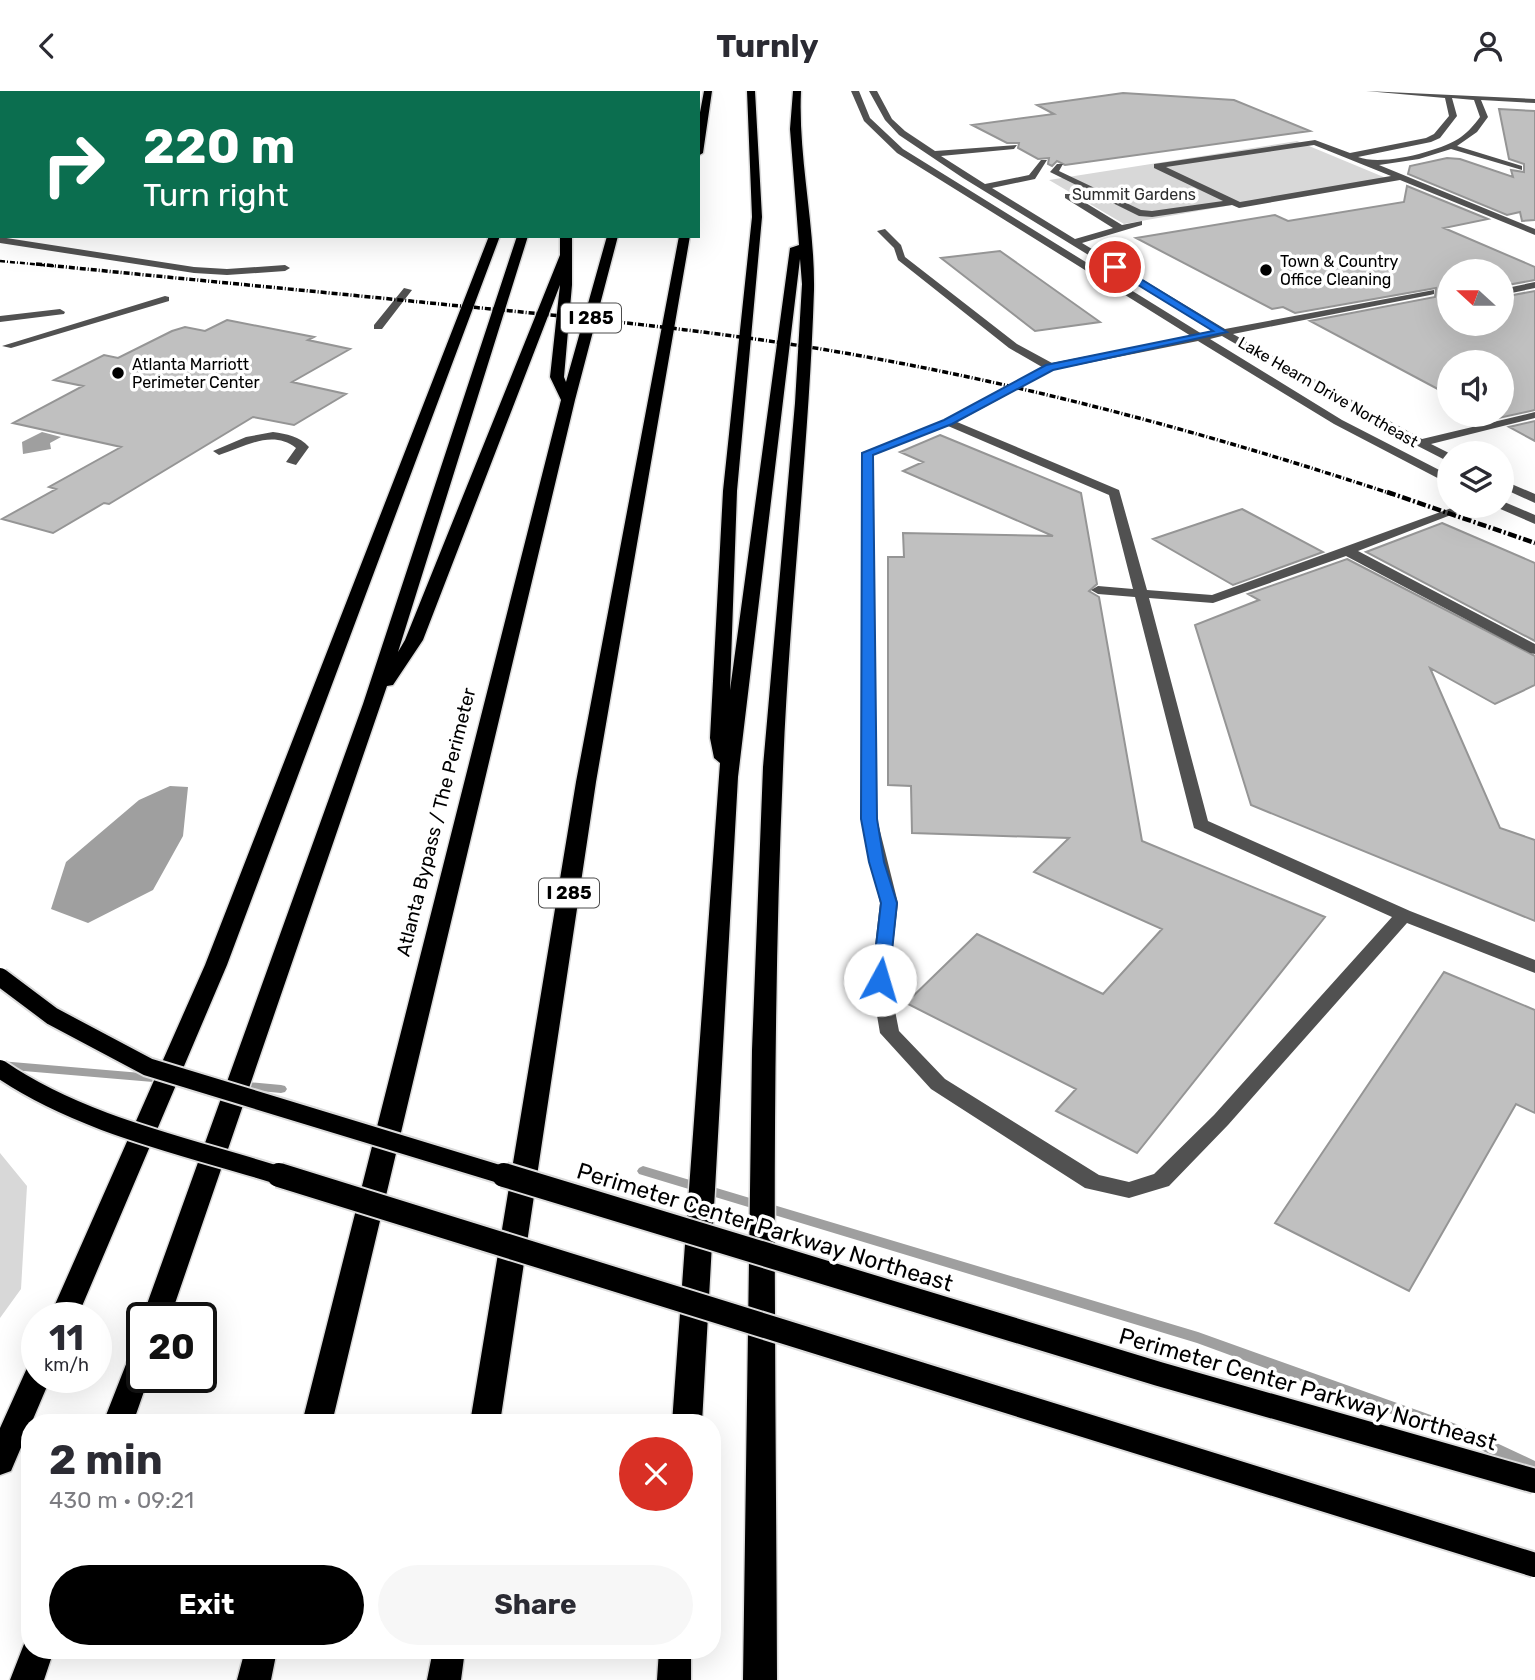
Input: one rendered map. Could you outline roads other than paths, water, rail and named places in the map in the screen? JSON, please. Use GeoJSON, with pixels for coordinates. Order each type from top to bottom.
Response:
{"type":"FeatureCollection","features":[{"type":"Feature","properties":{"kind":"highway"},"geometry":{"type":"LineString","coordinates":[[700,141],[708,91]]}},
{"type":"Feature","properties":{"kind":"highway"},"geometry":{"type":"LineString","coordinates":[[728,777],[719,737],[730,491],[757,217],[751,91]]}},
{"type":"Feature","properties":{"kind":"highway"},"geometry":{"type":"LineString","coordinates":[[760,1680],[764,1049],[773,767],[802,403],[808,284],[794,129],[797,91]]}},
{"type":"Feature","properties":{"kind":"highway"},"geometry":{"type":"LineString","coordinates":[[688,1414],[728,777],[802,199]]}},
{"type":"Feature","properties":{"kind":"highway"},"geometry":{"type":"LineString","coordinates":[[70,1302],[216,965],[494,238]]}},
{"type":"Feature","properties":{"kind":"highway"},"geometry":{"type":"LineString","coordinates":[[162,1302],[372,704],[522,238]]}},
{"type":"Feature","properties":{"kind":"highway"},"geometry":{"type":"LineString","coordinates":[[566,238],[557,377],[568,400]]}},
{"type":"Feature","properties":{"kind":"highway","name":"Atlanta Bypass / The Perimeter"},"geometry":{"type":"LineString","coordinates":[[319,1414],[568,400],[612,238]]}},
{"type":"Feature","properties":{"kind":"highway","name":"I 285"},"geometry":{"type":"LineString","coordinates":[[486,1414],[586,782],[685,238]]}},
{"type":"Feature","properties":{"kind":"highway"},"geometry":{"type":"LineString","coordinates":[[372,704],[414,640],[566,255]]}},
{"type":"Feature","properties":{"kind":"highway"},"geometry":{"type":"LineString","coordinates":[[0,1462],[30,1393]]}},
{"type":"Feature","properties":{"kind":"highway"},"geometry":{"type":"LineString","coordinates":[[121,1414],[129,1393]]}},
{"type":"Feature","properties":{"kind":"highway"},"geometry":{"type":"LineString","coordinates":[[27,1680],[35,1659]]}},
{"type":"Feature","properties":{"kind":"highway"},"geometry":{"type":"LineString","coordinates":[[254,1680],[259,1659]]}},
{"type":"Feature","properties":{"kind":"highway"},"geometry":{"type":"LineString","coordinates":[[444,1680],[448,1659]]}},
{"type":"Feature","properties":{"kind":"highway"},"geometry":{"type":"LineString","coordinates":[[674,1680],[675,1659]]}},
{"type":"Feature","properties":{"kind":"main road","name":"Perimeter Center Parkway Northeast"},"geometry":{"type":"LineString","coordinates":[[0,977],[20,995],[64,1024],[148,1067],[1159,1374],[1535,1481]]}},
{"type":"Feature","properties":{"kind":"main road"},"geometry":{"type":"LineString","coordinates":[[0,1069],[22,1084],[105,1121],[1535,1565]]}},
{"type":"Feature","properties":{"kind":"street","name":"Lake Hearn Drive Northeast"},"geometry":{"type":"LineString","coordinates":[[855,91],[870,123],[889,142],[939,177],[1338,422],[1437,474]]}},
{"type":"Feature","properties":{"kind":"street","name":"Lake Hearn Drive Northeast"},"geometry":{"type":"LineString","coordinates":[[873,91],[889,120],[984,187],[1222,332],[1373,419],[1437,451]]}},
{"type":"Feature","properties":{"kind":"street"},"geometry":{"type":"LineString","coordinates":[[1370,91],[1535,101]]}},
{"type":"Feature","properties":{"kind":"street"},"geometry":{"type":"LineString","coordinates":[[1349,156],[1437,137],[1453,116],[1448,96]]}},
{"type":"Feature","properties":{"kind":"street"},"geometry":{"type":"LineString","coordinates":[[1371,163],[1452,147],[1470,136],[1484,117],[1477,98]]}},
{"type":"Feature","properties":{"kind":"street"},"geometry":{"type":"LineString","coordinates":[[1428,140],[1519,168]]}},
{"type":"Feature","properties":{"kind":"street"},"geometry":{"type":"LineString","coordinates":[[1402,177],[1239,205],[1157,166],[1315,142],[1371,163],[1535,232]]}},
{"type":"Feature","properties":{"kind":"street"},"geometry":{"type":"LineString","coordinates":[[934,154],[1014,147]]}},
{"type":"Feature","properties":{"kind":"street"},"geometry":{"type":"LineString","coordinates":[[984,187],[1032,177],[1044,162]]}},
{"type":"Feature","properties":{"kind":"street"},"geometry":{"type":"LineString","coordinates":[[1060,166],[1054,171],[1139,213],[1152,214],[1233,202]]}},
{"type":"Feature","properties":{"kind":"street"},"geometry":{"type":"LineString","coordinates":[[1068,197],[1122,229]]}},
{"type":"Feature","properties":{"kind":"street"},"geometry":{"type":"LineString","coordinates":[[1074,242],[1139,223]]}},
{"type":"Feature","properties":{"kind":"street"},"geometry":{"type":"LineString","coordinates":[[881,231],[898,247],[901,258],[1013,346],[1050,367]]}},
{"type":"Feature","properties":{"kind":"street"},"geometry":{"type":"LineString","coordinates":[[0,240],[194,270],[227,272],[285,268]]}},
{"type":"Feature","properties":{"kind":"street"},"geometry":{"type":"LineString","coordinates":[[1514,289],[1535,285]]}},
{"type":"Feature","properties":{"kind":"street"},"geometry":{"type":"LineString","coordinates":[[378,327],[407,290]]}},
{"type":"Feature","properties":{"kind":"street"},"geometry":{"type":"LineString","coordinates":[[1404,915],[1221,1119],[1161,1179],[1129,1191],[1093,1182],[1006,1130],[938,1084],[890,1033],[880,980],[889,903],[877,862],[869,819],[867,453],[948,422],[1050,367],[1430,292]]}},
{"type":"Feature","properties":{"kind":"street"},"geometry":{"type":"LineString","coordinates":[[55,333],[53,342],[41,349],[24,351],[6,342],[55,333],[165,299]]}},
{"type":"Feature","properties":{"kind":"street"},"geometry":{"type":"LineString","coordinates":[[1323,299],[1339,310]]}},
{"type":"Feature","properties":{"kind":"street"},"geometry":{"type":"LineString","coordinates":[[1394,299],[1418,305]]}},
{"type":"Feature","properties":{"kind":"street"},"geometry":{"type":"LineString","coordinates":[[0,319],[60,312]]}},
{"type":"Feature","properties":{"kind":"street"},"geometry":{"type":"LineString","coordinates":[[1422,443],[1535,415]]}},
{"type":"Feature","properties":{"kind":"street"},"geometry":{"type":"LineString","coordinates":[[948,422],[1115,493],[1143,593],[1200,824],[1404,915],[1535,967]]}},
{"type":"Feature","properties":{"kind":"street"},"geometry":{"type":"LineString","coordinates":[[219,451],[244,440],[282,438],[297,441],[303,447],[292,462]]}},
{"type":"Feature","properties":{"kind":"street"},"geometry":{"type":"LineString","coordinates":[[1514,489],[1535,499]]}},
{"type":"Feature","properties":{"kind":"street"},"geometry":{"type":"LineString","coordinates":[[1514,510],[1535,520]]}},
{"type":"Feature","properties":{"kind":"street"},"geometry":{"type":"LineString","coordinates":[[1098,590],[1213,599],[1437,518]]}},
{"type":"Feature","properties":{"kind":"street"},"geometry":{"type":"LineString","coordinates":[[1347,551],[1535,650]]}},
{"type":"Feature","properties":{"kind":"waterway"},"geometry":{"type":"LineString","coordinates":[[0,1065],[165,1079]]}},
{"type":"Feature","properties":{"kind":"waterway"},"geometry":{"type":"LineString","coordinates":[[236,1085],[281,1089]]}},
{"type":"Feature","properties":{"kind":"waterway"},"geometry":{"type":"LineString","coordinates":[[643,1171],[1198,1338],[1451,1429],[1535,1468]]}},
{"type":"Feature","properties":{"kind":"railway"},"geometry":{"type":"LineString","coordinates":[[0,261],[54,266]]}},
{"type":"Feature","properties":{"kind":"railway"},"geometry":{"type":"LineString","coordinates":[[36,264],[589,319],[821,349],[966,376],[1109,410],[1322,471],[1392,494]]}},
{"type":"Feature","properties":{"kind":"railway"},"geometry":{"type":"LineString","coordinates":[[1387,492],[1535,543]]}},
{"type":"Feature","properties":{"kind":"place","name":"Town & Country Office Cleaning"},"geometry":{"type":"Point","coordinates":[1266,270]}},
{"type":"Feature","properties":{"kind":"place","name":"Atlanta Marriott Perimeter Center"},"geometry":{"type":"Point","coordinates":[118,373]}},
{"type":"Feature","properties":{"kind":"park label","name":"Summit Gardens"},"geometry":{"type":"Point","coordinates":[1134,194]}}]}
